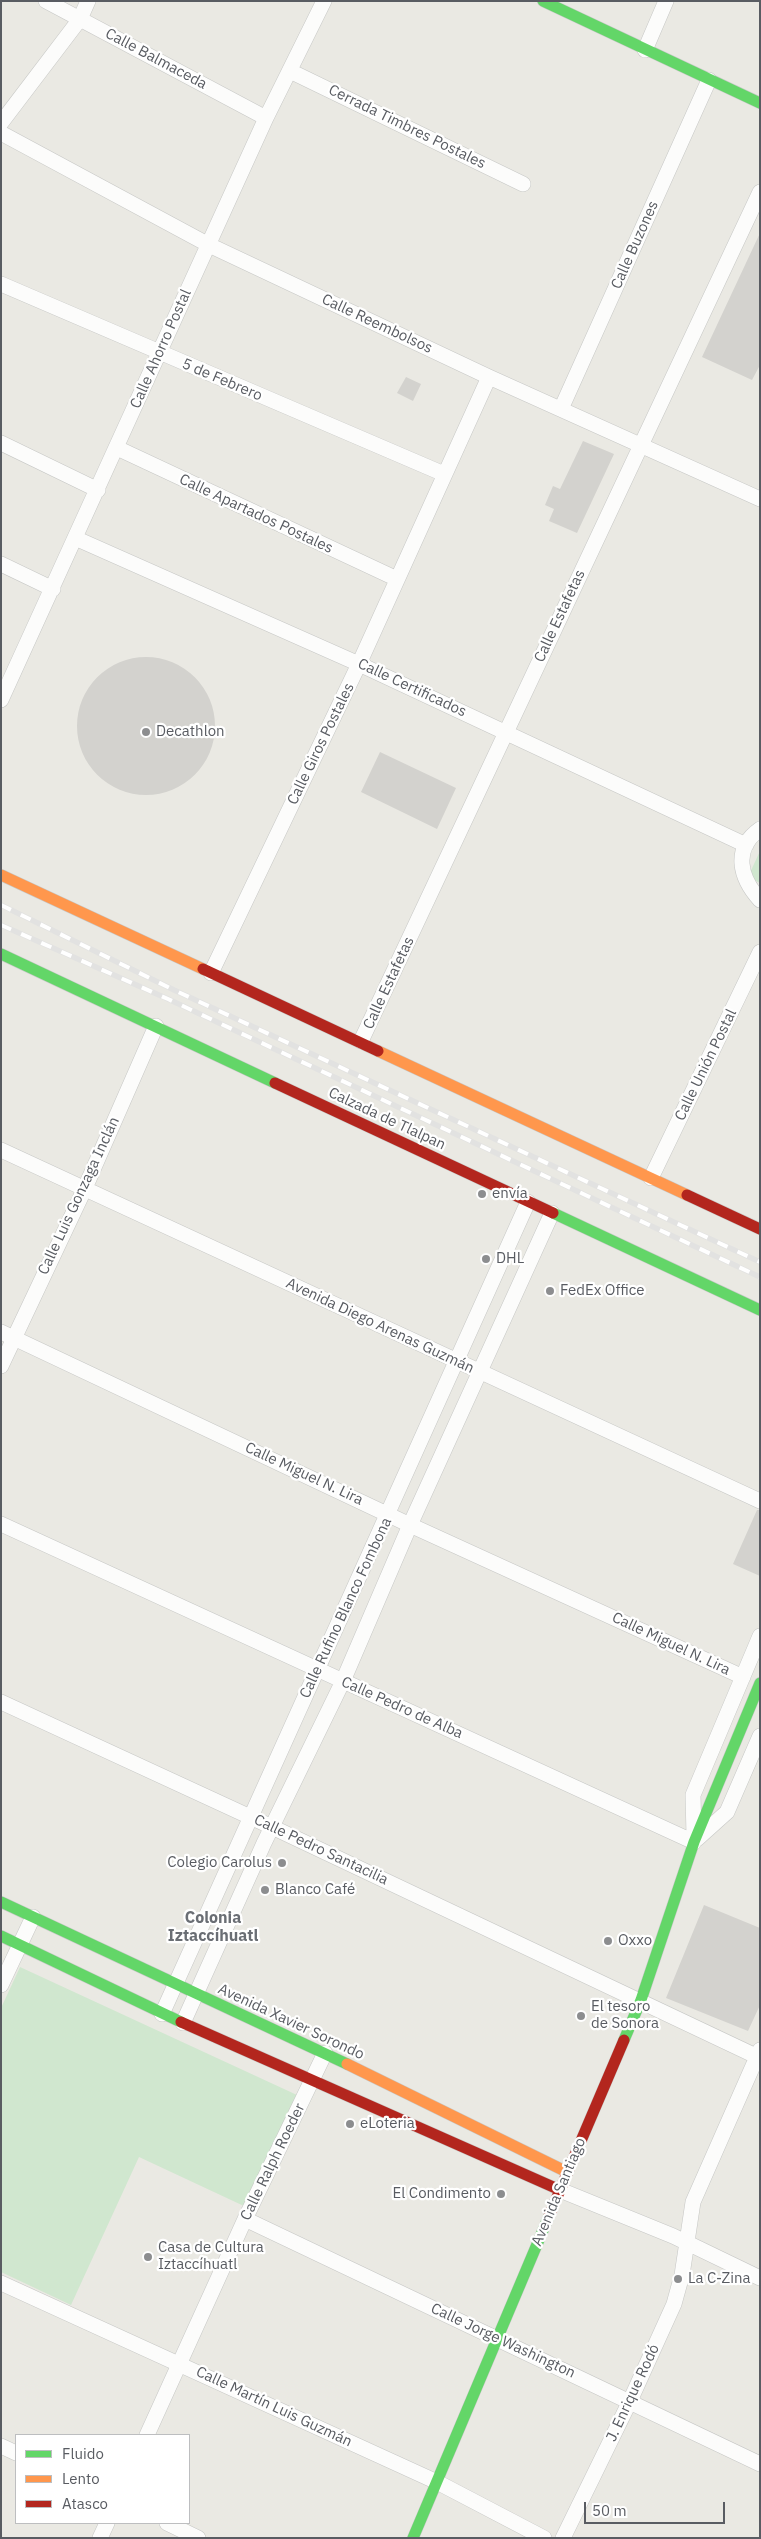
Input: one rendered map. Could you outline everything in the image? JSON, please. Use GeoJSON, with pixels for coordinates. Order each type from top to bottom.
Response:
{"type":"FeatureCollection","features":[{"type":"Feature","properties":{"kind":"main road"},"geometry":{"type":"LineString","coordinates":[[543,1],[760,103]]}},
{"type":"Feature","properties":{"kind":"main road"},"geometry":{"type":"LineString","coordinates":[[1,875],[760,1229]]}},
{"type":"Feature","properties":{"kind":"main road","name":"Calzada de Tlalpan"},"geometry":{"type":"LineString","coordinates":[[1,954],[760,1310]]}},
{"type":"Feature","properties":{"kind":"main road","name":"Avenida Santiago"},"geometry":{"type":"LineString","coordinates":[[413,2538],[641,2000],[694,1842],[760,1683]]}},
{"type":"Feature","properties":{"kind":"main road","name":"Avenida Xavier Sorondo"},"geometry":{"type":"LineString","coordinates":[[1,1902],[325,2053],[567,2172]]}},
{"type":"Feature","properties":{"kind":"main road"},"geometry":{"type":"LineString","coordinates":[[1,1936],[162,2014],[313,2080],[521,2175],[560,2190]]}},
{"type":"Feature","properties":{"kind":"street","name":"Calle Balmaceda"},"geometry":{"type":"LineString","coordinates":[[46,1],[266,118]]}},
{"type":"Feature","properties":{"kind":"street"},"geometry":{"type":"LineString","coordinates":[[1,123],[80,19],[88,1]]}},
{"type":"Feature","properties":{"kind":"street","name":"Calle Ahorro Postal"},"geometry":{"type":"LineString","coordinates":[[1,700],[266,118],[324,1]]}},
{"type":"Feature","properties":{"kind":"street"},"geometry":{"type":"LineString","coordinates":[[644,50],[666,1]]}},
{"type":"Feature","properties":{"kind":"street","name":"Cerrada Timbres Postales"},"geometry":{"type":"LineString","coordinates":[[290,71],[523,184]]}},
{"type":"Feature","properties":{"kind":"street","name":"Calle Buzones"},"geometry":{"type":"LineString","coordinates":[[560,409],[709,80]]}},
{"type":"Feature","properties":{"kind":"street","name":"Calle Reembolsos"},"geometry":{"type":"LineString","coordinates":[[1,133],[209,245],[489,377],[760,499]]}},
{"type":"Feature","properties":{"kind":"street","name":"Calle Estafetas"},"geometry":{"type":"LineString","coordinates":[[361,1042],[640,444],[760,192]]}},
{"type":"Feature","properties":{"kind":"street","name":"5 de Febrero"},"geometry":{"type":"LineString","coordinates":[[1,284],[444,474]]}},
{"type":"Feature","properties":{"kind":"street","name":"Calle Giros Postales"},"geometry":{"type":"LineString","coordinates":[[211,973],[359,664],[489,377]]}},
{"type":"Feature","properties":{"kind":"street"},"geometry":{"type":"LineString","coordinates":[[1,444],[98,490]]}},
{"type":"Feature","properties":{"kind":"street","name":"Calle Apartados Postales"},"geometry":{"type":"LineString","coordinates":[[116,448],[397,579]]}},
{"type":"Feature","properties":{"kind":"street","name":"Calle Certificados"},"geometry":{"type":"LineString","coordinates":[[75,538],[359,664],[746,845]]}},
{"type":"Feature","properties":{"kind":"street"},"geometry":{"type":"LineString","coordinates":[[1,564],[53,589]]}},
{"type":"Feature","properties":{"kind":"street"},"geometry":{"type":"LineString","coordinates":[[760,829],[746,845],[742,859],[742,875],[760,900]]}},
{"type":"Feature","properties":{"kind":"street","name":"Calle Unión Postal"},"geometry":{"type":"LineString","coordinates":[[651,1178],[760,952]]}},
{"type":"Feature","properties":{"kind":"street","name":"Calle Luis Gonzaga Inclán"},"geometry":{"type":"LineString","coordinates":[[1,1366],[8,1335],[84,1188],[156,1026]]}},
{"type":"Feature","properties":{"kind":"street","name":"Avenida Diego Arenas Guzmán"},"geometry":{"type":"LineString","coordinates":[[1,1150],[760,1501]]}},
{"type":"Feature","properties":{"kind":"street","name":"Calle Rufino Blanco Fombona"},"geometry":{"type":"LineString","coordinates":[[162,2014],[528,1202]]}},
{"type":"Feature","properties":{"kind":"street","name":"Calle Rufino Blanco Fombona"},"geometry":{"type":"LineString","coordinates":[[183,2023],[272,1827],[343,1681],[410,1525],[552,1212]]}},
{"type":"Feature","properties":{"kind":"street","name":"Calle Miguel N. Lira"},"geometry":{"type":"LineString","coordinates":[[8,1335],[410,1525],[743,1677]]}},
{"type":"Feature","properties":{"kind":"street","name":"Calle Pedro de Alba"},"geometry":{"type":"LineString","coordinates":[[1,1524],[694,1842]]}},
{"type":"Feature","properties":{"kind":"street","name":"Avenida Santiago"},"geometry":{"type":"LineString","coordinates":[[694,1842],[693,1795],[760,1636]]}},
{"type":"Feature","properties":{"kind":"street","name":"Calle Pedro Santacilia"},"geometry":{"type":"LineString","coordinates":[[1,1702],[759,2055]]}},
{"type":"Feature","properties":{"kind":"street","name":"Avenida Santiago"},"geometry":{"type":"LineString","coordinates":[[694,1842],[727,1812],[760,1736]]}},
{"type":"Feature","properties":{"kind":"street"},"geometry":{"type":"LineString","coordinates":[[1,1985],[33,1917]]}},
{"type":"Feature","properties":{"kind":"street","name":"Calle Ralph Roeder"},"geometry":{"type":"LineString","coordinates":[[147,2434],[245,2219],[325,2053]]}},
{"type":"Feature","properties":{"kind":"street","name":"J. Enrique Rodó"},"geometry":{"type":"LineString","coordinates":[[563,2538],[630,2401],[674,2304],[682,2275],[693,2202],[759,2055]]}},
{"type":"Feature","properties":{"kind":"street"},"geometry":{"type":"LineString","coordinates":[[560,2190],[686,2242],[760,2278]]}},
{"type":"Feature","properties":{"kind":"street","name":"Calle Jorge Washington"},"geometry":{"type":"LineString","coordinates":[[245,2219],[760,2464]]}},
{"type":"Feature","properties":{"kind":"street","name":"Calle Martín Luis Guzmán"},"geometry":{"type":"LineString","coordinates":[[1,2283],[69,2316],[180,2363],[437,2482],[544,2538]]}},
{"type":"Feature","properties":{"kind":"street"},"geometry":{"type":"LineString","coordinates":[[1,2446],[15,2453]]}},
{"type":"Feature","properties":{"kind":"street"},"geometry":{"type":"LineString","coordinates":[[100,2538],[107,2524]]}},
{"type":"Feature","properties":{"kind":"street"},"geometry":{"type":"LineString","coordinates":[[168,2524],[198,2538]]}},
{"type":"Feature","properties":{"kind":"green space"},"geometry":{"type":"Polygon","coordinates":[[[760,851],[760,883],[748,877],[760,851]]]}},
{"type":"Feature","properties":{"kind":"green space"},"geometry":{"type":"Polygon","coordinates":[[[20,1967],[297,2095],[246,2207],[139,2157],[71,2305],[1,2272],[1,2008],[20,1967]]]}},
{"type":"Feature","properties":{"kind":"building"},"geometry":{"type":"Polygon","coordinates":[[[760,233],[760,365],[752,380],[702,357],[760,233]]]}},
{"type":"Feature","properties":{"kind":"building"},"geometry":{"type":"Polygon","coordinates":[[[406,377],[421,384],[413,401],[397,393],[406,377]]]}},
{"type":"Feature","properties":{"kind":"building"},"geometry":{"type":"Polygon","coordinates":[[[583,441],[614,454],[577,533],[549,521],[554,509],[545,505],[553,486],[560,489],[583,441]]]}},
{"type":"Feature","properties":{"kind":"building","name":"Decathlon"},"geometry":{"type":"Polygon","coordinates":[[[146,657],[172,662],[195,677],[210,700],[215,726],[210,752],[195,775],[172,790],[146,795],[120,790],[97,775],[82,752],[77,726],[82,700],[97,677],[120,662],[146,657]]]}},
{"type":"Feature","properties":{"kind":"building"},"geometry":{"type":"Polygon","coordinates":[[[380,752],[456,788],[437,829],[361,792],[380,752]]]}},
{"type":"Feature","properties":{"kind":"building"},"geometry":{"type":"Polygon","coordinates":[[[757,1510],[760,1510],[760,1576],[733,1564],[757,1510]]]}},
{"type":"Feature","properties":{"kind":"building"},"geometry":{"type":"Polygon","coordinates":[[[704,1905],[760,1928],[760,2005],[748,2031],[666,1998],[704,1905]]]}},
{"type":"Feature","properties":{"kind":"railway"},"geometry":{"type":"LineString","coordinates":[[1,905],[174,990],[760,1262]]}},
{"type":"Feature","properties":{"kind":"railway"},"geometry":{"type":"LineString","coordinates":[[1,925],[168,999],[760,1277]]}},
{"type":"Feature","properties":{"kind":"traffic: fast"},"geometry":{"type":"LineString","coordinates":[[543,1],[760,103]]}},
{"type":"Feature","properties":{"kind":"traffic: fast"},"geometry":{"type":"LineString","coordinates":[[1,954],[275,1083]]}},
{"type":"Feature","properties":{"kind":"traffic: fast"},"geometry":{"type":"LineString","coordinates":[[553,1213],[760,1310]]}},
{"type":"Feature","properties":{"kind":"traffic: fast"},"geometry":{"type":"LineString","coordinates":[[624,2040],[641,2000],[694,1842],[760,1683]]}},
{"type":"Feature","properties":{"kind":"traffic: fast"},"geometry":{"type":"LineString","coordinates":[[1,1902],[347,2064]]}},
{"type":"Feature","properties":{"kind":"traffic: fast"},"geometry":{"type":"LineString","coordinates":[[1,1936],[181,2022]]}},
{"type":"Feature","properties":{"kind":"traffic: fast"},"geometry":{"type":"LineString","coordinates":[[413,2538],[549,2216]]}},
{"type":"Feature","properties":{"kind":"traffic: slow"},"geometry":{"type":"LineString","coordinates":[[1,875],[203,969]]}},
{"type":"Feature","properties":{"kind":"traffic: slow"},"geometry":{"type":"LineString","coordinates":[[378,1051],[687,1195]]}},
{"type":"Feature","properties":{"kind":"traffic: slow"},"geometry":{"type":"LineString","coordinates":[[347,2064],[567,2172]]}},
{"type":"Feature","properties":{"kind":"traffic: jam"},"geometry":{"type":"LineString","coordinates":[[203,969],[378,1051]]}},
{"type":"Feature","properties":{"kind":"traffic: jam"},"geometry":{"type":"LineString","coordinates":[[275,1083],[553,1213]]}},
{"type":"Feature","properties":{"kind":"traffic: jam"},"geometry":{"type":"LineString","coordinates":[[687,1195],[760,1229]]}},
{"type":"Feature","properties":{"kind":"traffic: jam"},"geometry":{"type":"LineString","coordinates":[[181,2022],[560,2190]]}},
{"type":"Feature","properties":{"kind":"traffic: jam"},"geometry":{"type":"LineString","coordinates":[[549,2216],[624,2040]]}},
{"type":"Feature","properties":{"kind":"place","name":"Decathlon"},"geometry":{"type":"Point","coordinates":[146,732]}},
{"type":"Feature","properties":{"kind":"place","name":"envía"},"geometry":{"type":"Point","coordinates":[482,1194]}},
{"type":"Feature","properties":{"kind":"place","name":"DHL"},"geometry":{"type":"Point","coordinates":[486,1259]}},
{"type":"Feature","properties":{"kind":"place","name":"FedEx Office"},"geometry":{"type":"Point","coordinates":[550,1291]}},
{"type":"Feature","properties":{"kind":"place","name":"Colegio Carolus"},"geometry":{"type":"Point","coordinates":[282,1863]}},
{"type":"Feature","properties":{"kind":"place","name":"Blanco Café"},"geometry":{"type":"Point","coordinates":[265,1890]}},
{"type":"Feature","properties":{"kind":"place","name":"Oxxo"},"geometry":{"type":"Point","coordinates":[608,1941]}},
{"type":"Feature","properties":{"kind":"place","name":"El tesoro de Sonora"},"geometry":{"type":"Point","coordinates":[581,2016]}},
{"type":"Feature","properties":{"kind":"place","name":"eLoteria"},"geometry":{"type":"Point","coordinates":[350,2124]}},
{"type":"Feature","properties":{"kind":"place","name":"El Condimento"},"geometry":{"type":"Point","coordinates":[501,2194]}},
{"type":"Feature","properties":{"kind":"place","name":"Casa de Cultura Iztaccíhuatl"},"geometry":{"type":"Point","coordinates":[148,2257]}},
{"type":"Feature","properties":{"kind":"place","name":"La C-Zina"},"geometry":{"type":"Point","coordinates":[678,2279]}},
{"type":"Feature","properties":{"kind":"district","name":"Colonia Iztaccíhuatl"},"geometry":{"type":"Point","coordinates":[213,1927]}}]}
